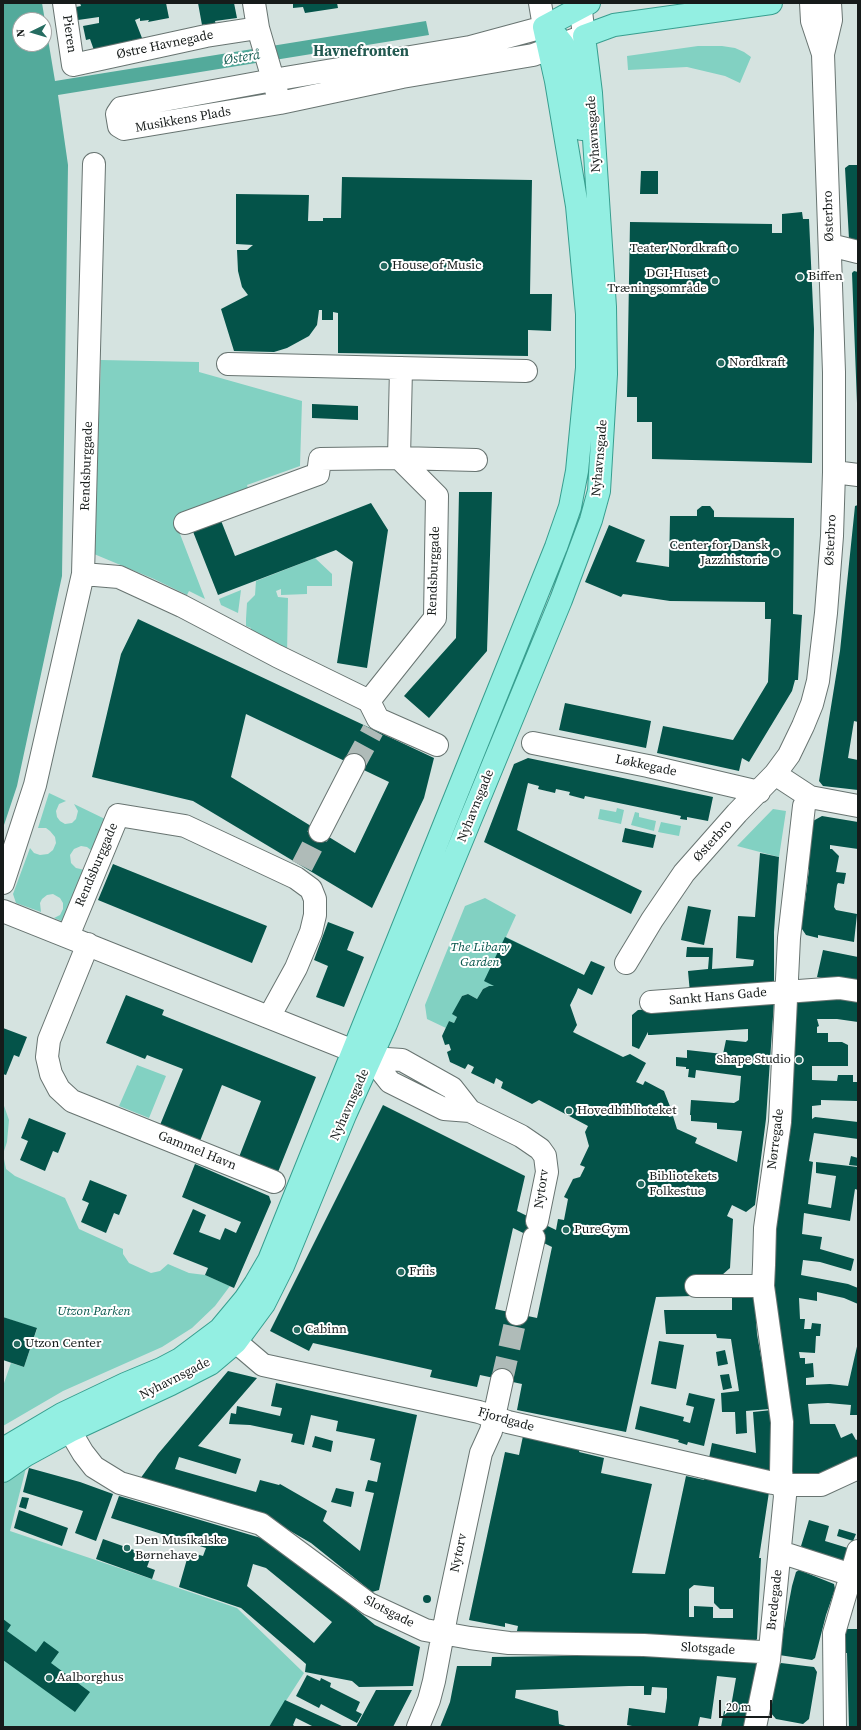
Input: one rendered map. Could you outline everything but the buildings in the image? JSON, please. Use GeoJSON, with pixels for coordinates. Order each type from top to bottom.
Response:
{"type":"FeatureCollection","features":[{"type":"Feature","properties":{"kind":"main road"},"geometry":{"type":"LineString","coordinates":[[544,27],[578,13],[614,25],[771,3]]}},
{"type":"Feature","properties":{"kind":"main road","name":"Nyhavnsgade"},"geometry":{"type":"LineString","coordinates":[[15,1448],[62,1414],[180,1359],[220,1329],[255,1284],[269,1260],[362,1055],[561,600],[591,520],[599,491],[606,368],[605,307],[591,93],[578,13]]}},
{"type":"Feature","properties":{"kind":"main road","name":"Nyhavnsgade"},"geometry":{"type":"LineString","coordinates":[[15,1448],[70,1431],[171,1384],[210,1364],[236,1342],[264,1304],[283,1266],[313,1190],[362,1055],[556,547],[570,507],[578,471],[587,368],[585,285],[576,206],[556,81],[556,46],[544,27]]}},
{"type":"Feature","properties":{"kind":"main road"},"geometry":{"type":"LineString","coordinates":[[556,46],[572,78],[599,209]]}},
{"type":"Feature","properties":{"kind":"main road"},"geometry":{"type":"LineString","coordinates":[[3,1471],[15,1448]]}},
{"type":"Feature","properties":{"kind":"street","name":"Pieren"},"geometry":{"type":"LineString","coordinates":[[64,3],[73,65]]}},
{"type":"Feature","properties":{"kind":"street"},"geometry":{"type":"LineString","coordinates":[[254,3],[258,28],[280,103]]}},
{"type":"Feature","properties":{"kind":"street","name":"Nyhavnsgade"},"geometry":{"type":"LineString","coordinates":[[540,3],[544,27]]}},
{"type":"Feature","properties":{"kind":"street","name":"Østerbro"},"geometry":{"type":"LineString","coordinates":[[811,3],[812,22],[823,54]]}},
{"type":"Feature","properties":{"kind":"street","name":"Østerbro"},"geometry":{"type":"LineString","coordinates":[[626,963],[652,920],[684,873],[775,774],[788,755],[803,726],[812,704],[818,681],[826,613],[834,472],[834,372],[823,54],[831,20],[830,3]]}},
{"type":"Feature","properties":{"kind":"street","name":"Musikkens Plads"},"geometry":{"type":"LineString","coordinates":[[544,27],[470,47],[273,80],[121,108],[117,114],[119,126],[124,130],[280,103],[402,77],[515,59],[556,46],[578,13]]}},
{"type":"Feature","properties":{"kind":"street","name":"Østre Havnegade"},"geometry":{"type":"LineString","coordinates":[[73,65],[206,36],[258,28]]}},
{"type":"Feature","properties":{"kind":"street","name":"Rendsburggade"},"geometry":{"type":"LineString","coordinates":[[3,884],[36,785],[84,574],[94,164]]}},
{"type":"Feature","properties":{"kind":"street"},"geometry":{"type":"LineString","coordinates":[[830,245],[858,252]]}},
{"type":"Feature","properties":{"kind":"street"},"geometry":{"type":"LineString","coordinates":[[228,364],[526,371]]}},
{"type":"Feature","properties":{"kind":"street"},"geometry":{"type":"LineString","coordinates":[[399,458],[401,368]]}},
{"type":"Feature","properties":{"kind":"street"},"geometry":{"type":"LineString","coordinates":[[185,523],[318,474],[320,460],[399,458],[476,460]]}},
{"type":"Feature","properties":{"kind":"street","name":"Rendsburggade"},"geometry":{"type":"LineString","coordinates":[[373,716],[435,618],[437,496],[399,458]]}},
{"type":"Feature","properties":{"kind":"street"},"geometry":{"type":"LineString","coordinates":[[834,472],[858,475]]}},
{"type":"Feature","properties":{"kind":"street"},"geometry":{"type":"LineString","coordinates":[[84,574],[119,577],[182,606],[277,656],[373,716],[430,742]]}},
{"type":"Feature","properties":{"kind":"street","name":"Løkkegade"},"geometry":{"type":"LineString","coordinates":[[533,743],[648,766],[759,792]]}},
{"type":"Feature","properties":{"kind":"street"},"geometry":{"type":"LineString","coordinates":[[320,831],[354,765]]}},
{"type":"Feature","properties":{"kind":"street"},"geometry":{"type":"LineString","coordinates":[[775,774],[810,797],[858,806]]}},
{"type":"Feature","properties":{"kind":"street","name":"Nørregade"},"geometry":{"type":"LineString","coordinates":[[782,1478],[782,1422],[763,1286],[765,1228],[780,1122],[785,991],[789,938],[804,806]]}},
{"type":"Feature","properties":{"kind":"street","name":"Rendsburggade"},"geometry":{"type":"LineString","coordinates":[[62,934],[118,815],[185,826],[299,872],[312,889],[315,900],[315,915],[311,932],[296,968],[269,1017]]}},
{"type":"Feature","properties":{"kind":"street"},"geometry":{"type":"LineString","coordinates":[[3,911],[362,1055],[402,1060],[452,1088],[470,1110]]}},
{"type":"Feature","properties":{"kind":"street","name":"Gammel Havn"},"geometry":{"type":"LineString","coordinates":[[88,944],[49,1040],[48,1057],[51,1074],[59,1089],[72,1101],[274,1182]]}},
{"type":"Feature","properties":{"kind":"street","name":"Sankt Hans Gade"},"geometry":{"type":"LineString","coordinates":[[651,1002],[839,988],[858,991]]}},
{"type":"Feature","properties":{"kind":"street"},"geometry":{"type":"LineString","coordinates":[[362,1055],[390,1082],[444,1109],[470,1110]]}},
{"type":"Feature","properties":{"kind":"street","name":"Nytorv"},"geometry":{"type":"LineString","coordinates":[[470,1110],[529,1141],[540,1149],[545,1156],[547,1178],[517,1314]]}},
{"type":"Feature","properties":{"kind":"street"},"geometry":{"type":"LineString","coordinates":[[696,1286],[763,1286]]}},
{"type":"Feature","properties":{"kind":"street","name":"Fjordgade"},"geometry":{"type":"LineString","coordinates":[[236,1342],[263,1365],[479,1412],[494,1418],[665,1459],[821,1485],[858,1468]]}},
{"type":"Feature","properties":{"kind":"street","name":"Nytorv"},"geometry":{"type":"LineString","coordinates":[[418,1727],[431,1693],[440,1655],[442,1633],[481,1453],[491,1431],[502,1380]]}},
{"type":"Feature","properties":{"kind":"street","name":"Slotsgade"},"geometry":{"type":"LineString","coordinates":[[70,1431],[83,1453],[94,1467],[120,1483],[262,1524],[369,1604],[425,1630],[509,1643],[644,1645],[761,1652]]}},
{"type":"Feature","properties":{"kind":"street","name":"Bredegade"},"geometry":{"type":"LineString","coordinates":[[755,1727],[769,1660],[785,1496],[782,1478]]}},
{"type":"Feature","properties":{"kind":"street"},"geometry":{"type":"LineString","coordinates":[[836,1727],[834,1633],[854,1576],[858,1551]]}},
{"type":"Feature","properties":{"kind":"street"},"geometry":{"type":"LineString","coordinates":[[780,1552],[854,1576]]}},
{"type":"Feature","properties":{"kind":"green space"},"geometry":{"type":"Polygon","coordinates":[[[698,46],[722,46],[735,48],[751,57],[740,83],[725,76],[687,67],[628,70],[627,56],[698,46]]]}},
{"type":"Feature","properties":{"kind":"green space"},"geometry":{"type":"Polygon","coordinates":[[[101,360],[199,362],[199,372],[302,401],[300,466],[247,485],[249,491],[175,521],[205,599],[189,591],[187,595],[154,579],[94,554],[101,360]]]}},
{"type":"Feature","properties":{"kind":"green space"},"geometry":{"type":"Polygon","coordinates":[[[315,558],[332,574],[332,586],[307,586],[307,594],[281,595],[281,589],[276,591],[278,597],[288,598],[287,655],[249,632],[251,628],[246,626],[247,603],[255,595],[256,581],[315,558]]]}},
{"type":"Feature","properties":{"kind":"green space"},"geometry":{"type":"Polygon","coordinates":[[[241,590],[238,613],[221,605],[219,599],[241,590]]]}},
{"type":"Feature","properties":{"kind":"green space"},"geometry":{"type":"Polygon","coordinates":[[[49,793],[66,801],[59,804],[56,811],[57,817],[65,824],[72,823],[76,819],[78,811],[74,804],[105,819],[92,851],[87,847],[81,846],[74,849],[70,855],[71,863],[76,868],[85,870],[64,922],[54,918],[60,915],[63,909],[63,903],[60,898],[53,894],[47,895],[42,899],[40,903],[41,912],[16,903],[13,894],[30,848],[34,853],[40,855],[48,854],[53,850],[56,843],[55,837],[50,831],[46,828],[38,828],[49,793]]]}},
{"type":"Feature","properties":{"kind":"green space"},"geometry":{"type":"Polygon","coordinates":[[[617,808],[624,810],[621,824],[598,819],[600,809],[616,812],[617,808]]]}},
{"type":"Feature","properties":{"kind":"green space"},"geometry":{"type":"Polygon","coordinates":[[[773,809],[786,811],[779,857],[737,846],[773,809]]]}},
{"type":"Feature","properties":{"kind":"green space"},"geometry":{"type":"Polygon","coordinates":[[[635,812],[639,813],[639,817],[656,821],[654,831],[631,825],[635,812]]]}},
{"type":"Feature","properties":{"kind":"green space"},"geometry":{"type":"Polygon","coordinates":[[[661,822],[681,826],[679,836],[658,832],[661,822]]]}},
{"type":"Feature","properties":{"kind":"green space","name":"The Libary Garden"},"geometry":{"type":"Polygon","coordinates":[[[485,898],[516,915],[506,937],[598,982],[592,995],[578,988],[570,1005],[518,980],[510,994],[493,986],[489,986],[483,989],[477,999],[468,994],[462,996],[453,1014],[457,1017],[454,1023],[449,1021],[446,1028],[427,1019],[425,1005],[465,906],[485,898]]]}},
{"type":"Feature","properties":{"kind":"green space"},"geometry":{"type":"Polygon","coordinates":[[[137,1065],[166,1076],[149,1118],[119,1106],[137,1065]]]}},
{"type":"Feature","properties":{"kind":"green space"},"geometry":{"type":"Polygon","coordinates":[[[3,1103],[9,1120],[7,1142],[3,1154],[3,1103]]]}},
{"type":"Feature","properties":{"kind":"green space","name":"Utzon Parken"},"geometry":{"type":"Polygon","coordinates":[[[3,1154],[6,1169],[15,1176],[65,1198],[79,1229],[123,1249],[123,1254],[129,1263],[151,1273],[160,1271],[168,1264],[189,1273],[205,1275],[230,1286],[215,1306],[192,1328],[162,1347],[63,1391],[3,1426],[3,1386],[11,1363],[24,1367],[37,1329],[3,1317],[3,1154]]]}},
{"type":"Feature","properties":{"kind":"green space"},"geometry":{"type":"Polygon","coordinates":[[[27,1464],[10,1531],[237,1608],[304,1673],[269,1727],[3,1727],[3,1484],[27,1464]]]}},
{"type":"Feature","properties":{"kind":"water","name":"Østerå"},"geometry":{"type":"Polygon","coordinates":[[[3,3],[42,3],[44,12],[12,12],[12,52],[50,52],[55,81],[426,21],[429,35],[58,95],[68,165],[62,576],[17,786],[3,828],[3,3]]]}},
{"type":"Feature","properties":{"kind":"tunnel"},"geometry":{"type":"LineString","coordinates":[[354,765],[373,730]]}},
{"type":"Feature","properties":{"kind":"tunnel"},"geometry":{"type":"LineString","coordinates":[[302,866],[320,831]]}},
{"type":"Feature","properties":{"kind":"tunnel"},"geometry":{"type":"LineString","coordinates":[[502,1380],[517,1314]]}},
{"type":"Feature","properties":{"kind":"place","name":"Teater Nordkraft"},"geometry":{"type":"Point","coordinates":[734,249]}},
{"type":"Feature","properties":{"kind":"place","name":"House of Music"},"geometry":{"type":"Point","coordinates":[384,266]}},
{"type":"Feature","properties":{"kind":"place","name":"Biffen"},"geometry":{"type":"Point","coordinates":[800,277]}},
{"type":"Feature","properties":{"kind":"place","name":"DGI-Huset Træningsområde"},"geometry":{"type":"Point","coordinates":[715,281]}},
{"type":"Feature","properties":{"kind":"place","name":"Nordkraft"},"geometry":{"type":"Point","coordinates":[721,363]}},
{"type":"Feature","properties":{"kind":"place","name":"Center for Dansk Jazzhistorie"},"geometry":{"type":"Point","coordinates":[776,553]}},
{"type":"Feature","properties":{"kind":"place","name":"Shape Studio"},"geometry":{"type":"Point","coordinates":[799,1060]}},
{"type":"Feature","properties":{"kind":"place","name":"Hovedbiblioteket"},"geometry":{"type":"Point","coordinates":[569,1111]}},
{"type":"Feature","properties":{"kind":"place","name":"Bibliotekets Folkestue"},"geometry":{"type":"Point","coordinates":[641,1184]}},
{"type":"Feature","properties":{"kind":"place","name":"PureGym"},"geometry":{"type":"Point","coordinates":[566,1230]}},
{"type":"Feature","properties":{"kind":"place","name":"Friis"},"geometry":{"type":"Point","coordinates":[401,1272]}},
{"type":"Feature","properties":{"kind":"place","name":"Cabinn"},"geometry":{"type":"Point","coordinates":[297,1330]}},
{"type":"Feature","properties":{"kind":"place","name":"Utzon Center"},"geometry":{"type":"Point","coordinates":[17,1344]}},
{"type":"Feature","properties":{"kind":"place","name":"Den Musikalske Børnehave"},"geometry":{"type":"Point","coordinates":[127,1548]}},
{"type":"Feature","properties":{"kind":"place","name":"Aalborghus"},"geometry":{"type":"Point","coordinates":[49,1678]}},
{"type":"Feature","properties":{"kind":"district","name":"Havnefronten"},"geometry":{"type":"Point","coordinates":[361,52]}}]}
